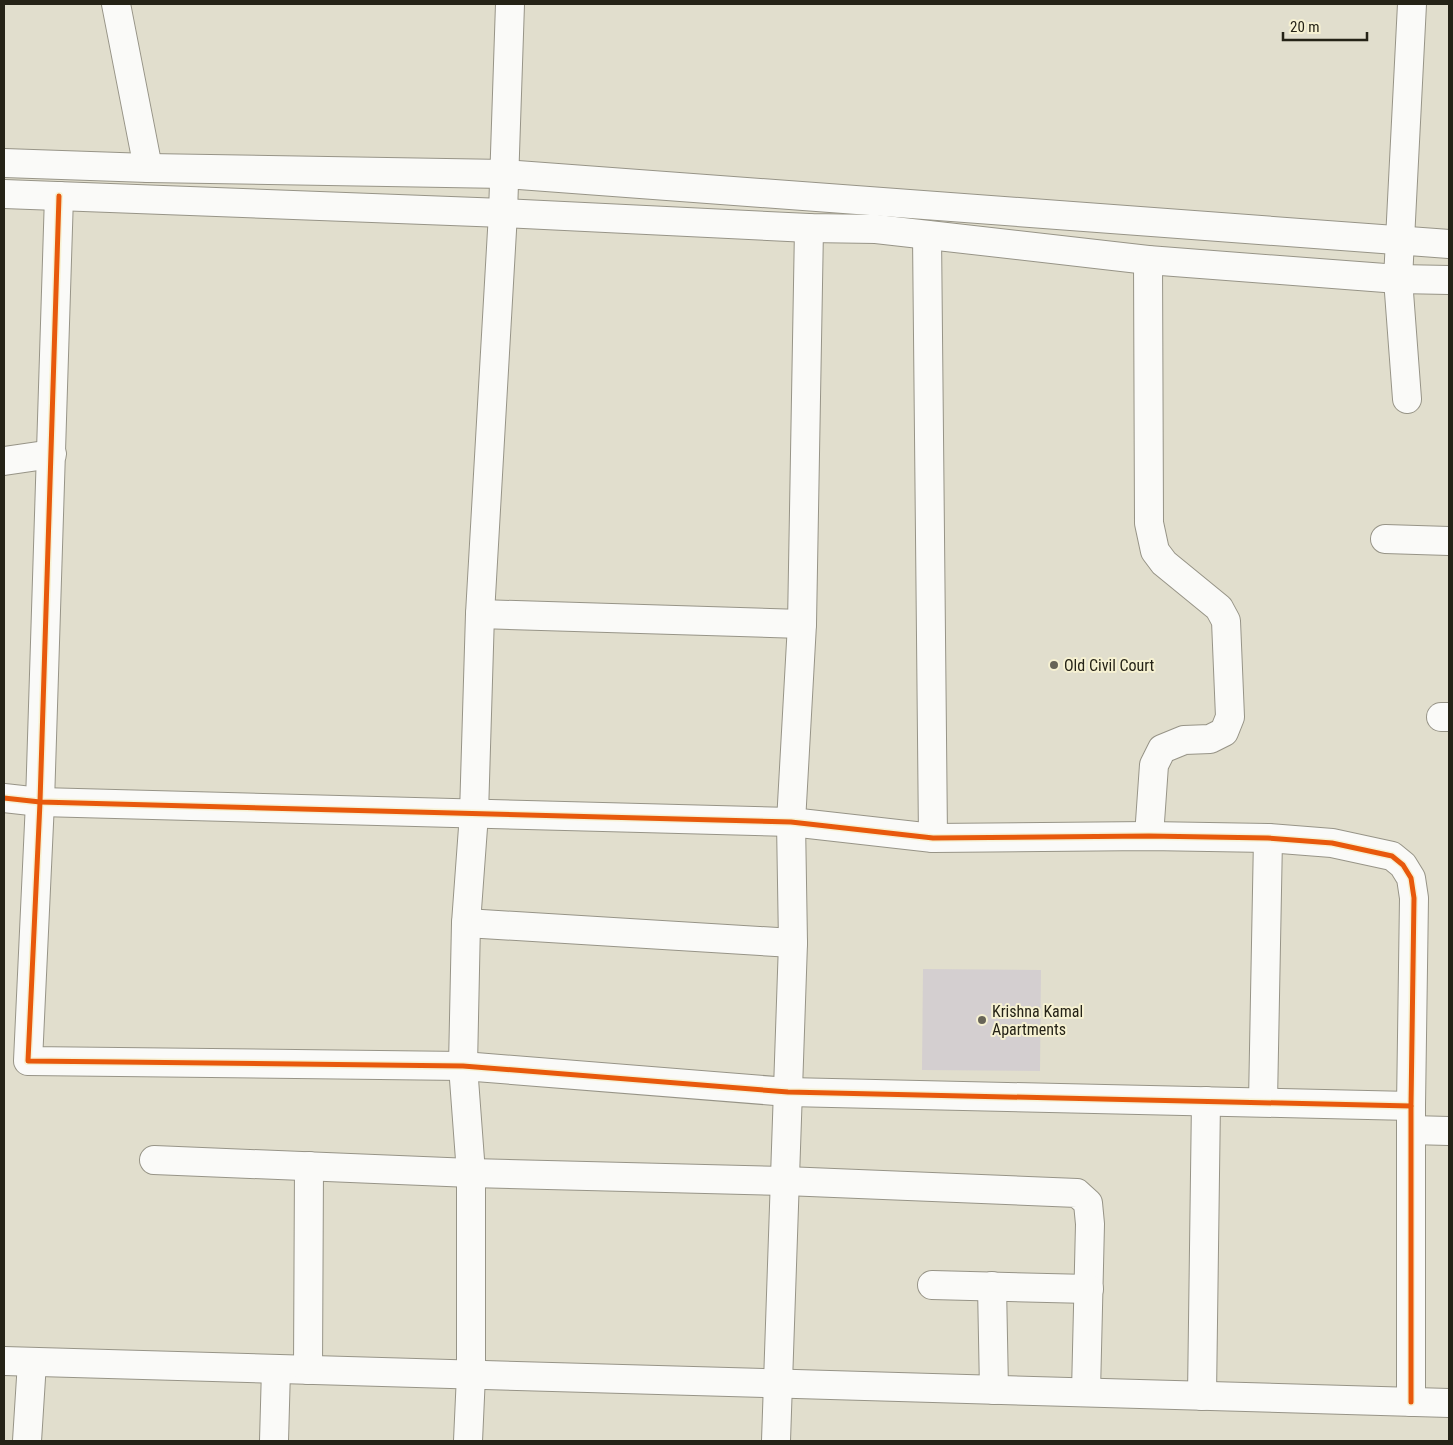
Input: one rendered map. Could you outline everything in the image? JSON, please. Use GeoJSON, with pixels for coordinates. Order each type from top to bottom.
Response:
{"type":"FeatureCollection","features":[{"type":"Feature","properties":{"kind":"street"},"geometry":{"type":"LineString","coordinates":[[116,4],[148,168]]}},
{"type":"Feature","properties":{"kind":"street"},"geometry":{"type":"LineString","coordinates":[[468,1441],[471,1375],[472,1173],[463,1066],[466,923],[474,814],[480,614],[505,174],[510,4]]}},
{"type":"Feature","properties":{"kind":"street"},"geometry":{"type":"LineString","coordinates":[[1407,399],[1398,279],[1412,4]]}},
{"type":"Feature","properties":{"kind":"street"},"geometry":{"type":"LineString","coordinates":[[4,163],[148,168],[505,174],[1449,244]]}},
{"type":"Feature","properties":{"kind":"street"},"geometry":{"type":"LineString","coordinates":[[4,194],[503,213],[809,228],[876,229],[1148,260],[1398,279],[1449,280]]}},
{"type":"Feature","properties":{"kind":"street"},"geometry":{"type":"LineString","coordinates":[[59,196],[40,802],[28,1061],[463,1066],[788,1092],[1263,1102],[1411,1118],[1449,1131]]}},
{"type":"Feature","properties":{"kind":"street"},"geometry":{"type":"LineString","coordinates":[[776,1441],[793,943],[791,822],[802,624],[809,228]]}},
{"type":"Feature","properties":{"kind":"street"},"geometry":{"type":"LineString","coordinates":[[927,234],[933,838]]}},
{"type":"Feature","properties":{"kind":"street"},"geometry":{"type":"LineString","coordinates":[[1148,260],[1149,524],[1155,551],[1164,563],[1219,608],[1226,621],[1230,717],[1224,732],[1210,739],[1184,740],[1162,750],[1154,765],[1148,836]]}},
{"type":"Feature","properties":{"kind":"street"},"geometry":{"type":"LineString","coordinates":[[4,461],[52,454]]}},
{"type":"Feature","properties":{"kind":"street"},"geometry":{"type":"LineString","coordinates":[[1385,539],[1449,540]]}},
{"type":"Feature","properties":{"kind":"street"},"geometry":{"type":"LineString","coordinates":[[480,614],[802,624]]}},
{"type":"Feature","properties":{"kind":"street"},"geometry":{"type":"LineString","coordinates":[[4,798],[40,802],[791,822],[933,838],[1148,836],[1268,838],[1332,843],[1392,856],[1403,865],[1410,878],[1414,898],[1411,1118],[1411,1402]]}},
{"type":"Feature","properties":{"kind":"street"},"geometry":{"type":"LineString","coordinates":[[1263,1102],[1268,838]]}},
{"type":"Feature","properties":{"kind":"street"},"geometry":{"type":"LineString","coordinates":[[466,923],[793,943]]}},
{"type":"Feature","properties":{"kind":"street"},"geometry":{"type":"LineString","coordinates":[[1202,1396],[1206,1100]]}},
{"type":"Feature","properties":{"kind":"street"},"geometry":{"type":"LineString","coordinates":[[154,1160],[472,1173],[785,1181],[1077,1193],[1088,1203],[1090,1224],[1086,1392]]}},
{"type":"Feature","properties":{"kind":"street"},"geometry":{"type":"LineString","coordinates":[[308,1370],[309,1166]]}},
{"type":"Feature","properties":{"kind":"street"},"geometry":{"type":"LineString","coordinates":[[932,1285],[1089,1288]]}},
{"type":"Feature","properties":{"kind":"street"},"geometry":{"type":"LineString","coordinates":[[992,1286],[994,1390]]}},
{"type":"Feature","properties":{"kind":"street"},"geometry":{"type":"LineString","coordinates":[[4,1361],[1449,1403]]}},
{"type":"Feature","properties":{"kind":"street"},"geometry":{"type":"LineString","coordinates":[[27,1441],[32,1362]]}},
{"type":"Feature","properties":{"kind":"street"},"geometry":{"type":"LineString","coordinates":[[274,1441],[276,1369]]}},
{"type":"Feature","properties":{"kind":"building","name":"Krishna Kamal Apartments"},"geometry":{"type":"Polygon","coordinates":[[[923,969],[1041,970],[1040,1071],[922,1070],[923,969]]]}},
{"type":"Feature","properties":{"kind":"cycle path"},"geometry":{"type":"LineString","coordinates":[[59,196],[40,802],[28,1061],[463,1066],[788,1092],[1411,1106]]}},
{"type":"Feature","properties":{"kind":"cycle path"},"geometry":{"type":"LineString","coordinates":[[4,798],[40,802],[791,822],[933,838],[1149,836],[1268,838],[1332,843],[1392,856],[1403,865],[1411,878],[1414,898],[1411,1106],[1411,1402]]}},
{"type":"Feature","properties":{"kind":"place","name":"Old Civil Court"},"geometry":{"type":"Point","coordinates":[1054,665]}},
{"type":"Feature","properties":{"kind":"place","name":"Krishna Kamal Apartments"},"geometry":{"type":"Point","coordinates":[982,1020]}}]}
